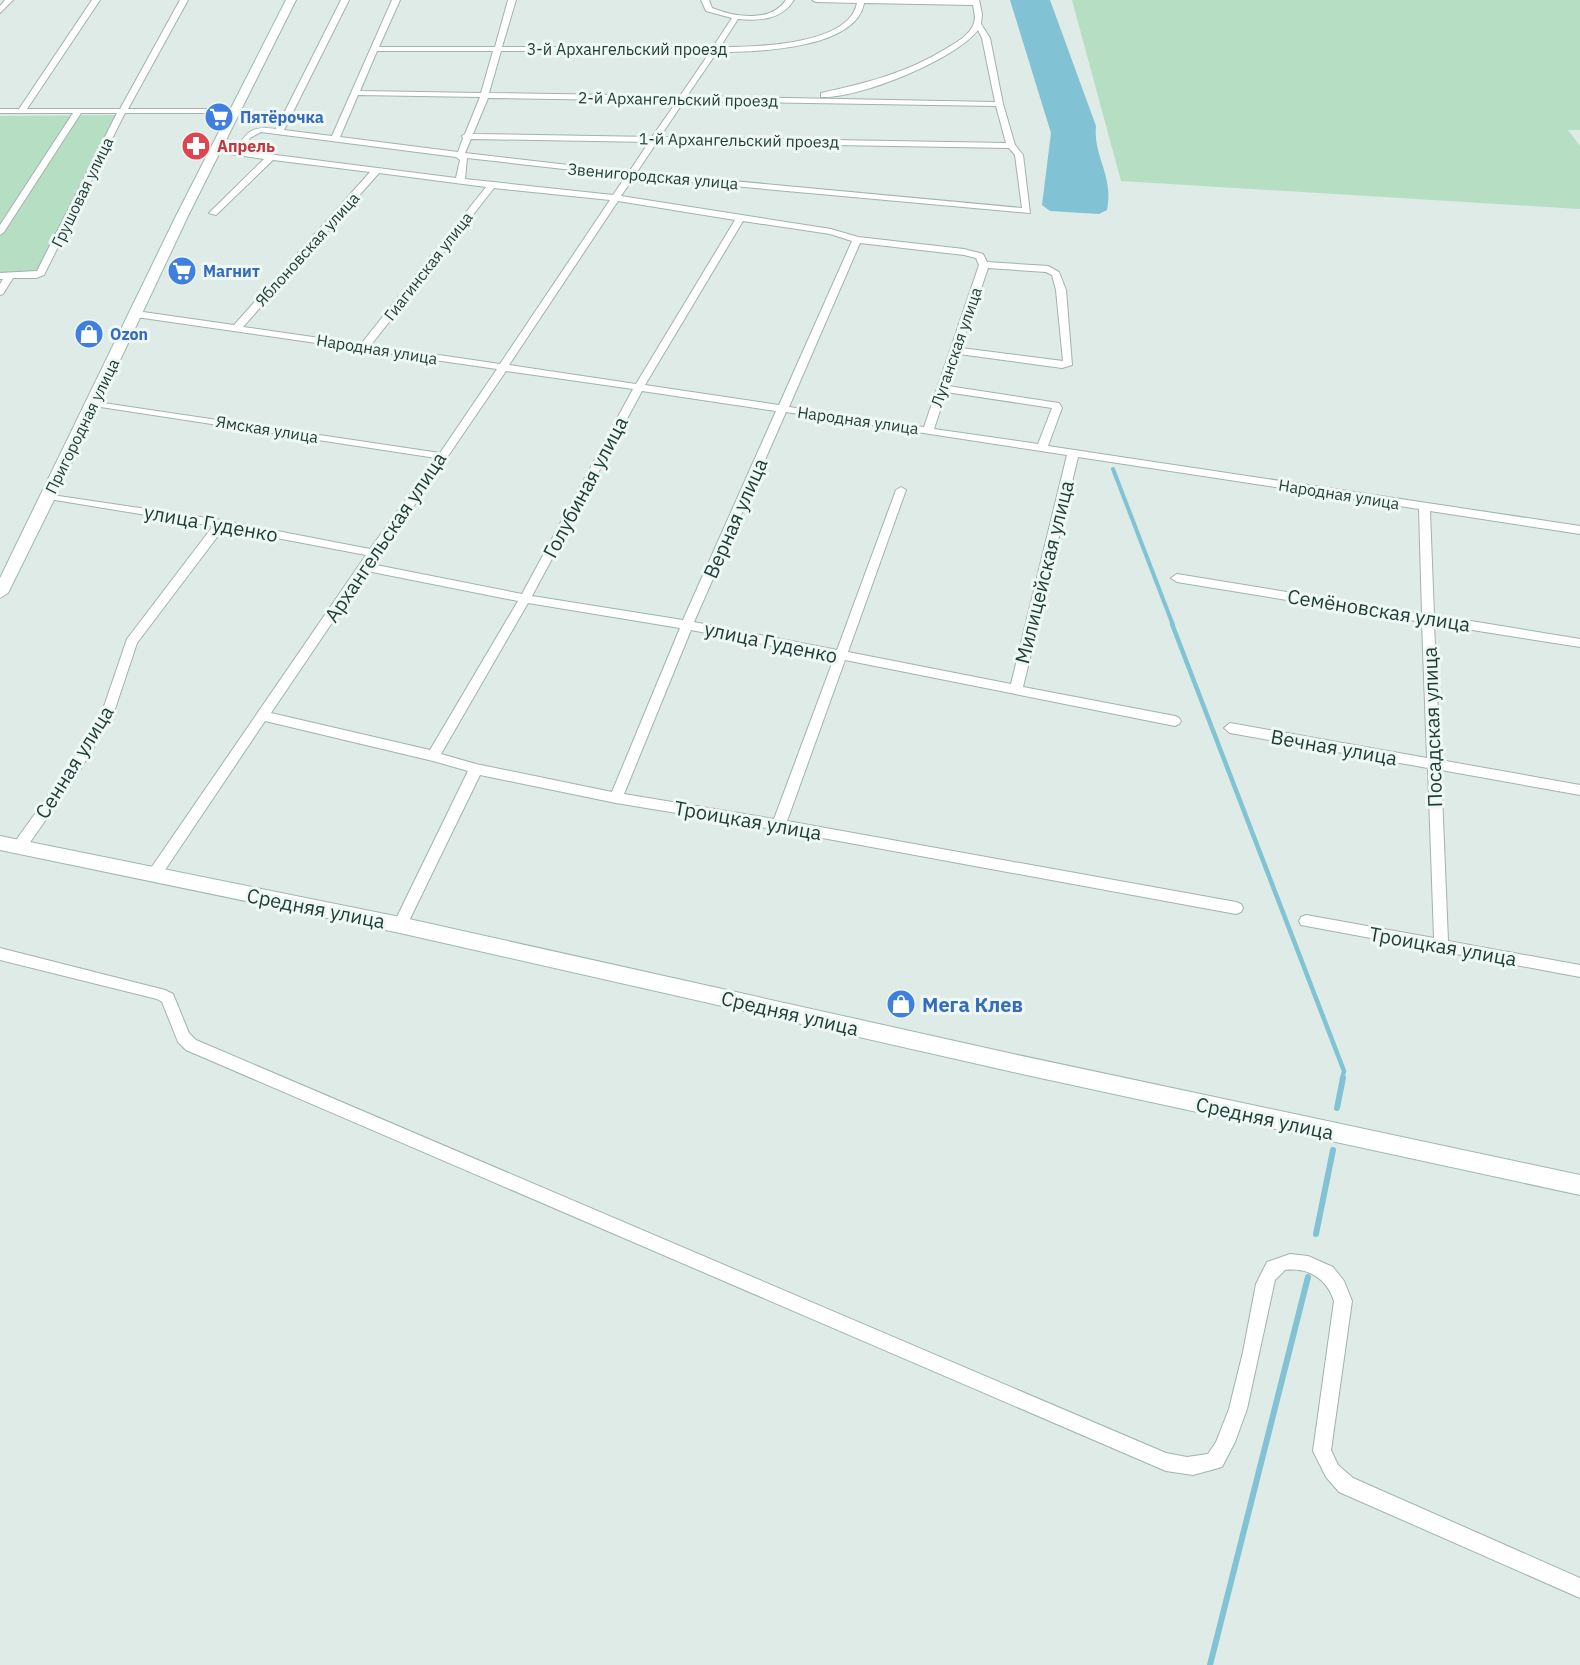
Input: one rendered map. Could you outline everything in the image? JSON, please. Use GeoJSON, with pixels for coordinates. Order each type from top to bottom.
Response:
{"type":"FeatureCollection","features":[{"type":"Feature","properties":{"kind":"street"},"geometry":{"type":"LineString","coordinates":[[0,11],[9,0]]}},
{"type":"Feature","properties":{"kind":"street"},"geometry":{"type":"LineString","coordinates":[[21,111],[96,0]]}},
{"type":"Feature","properties":{"kind":"street","name":"Грушовая улица"},"geometry":{"type":"LineString","coordinates":[[5,277],[41,273],[122,112],[184,0]]}},
{"type":"Feature","properties":{"kind":"street","name":"Пригородная улица"},"geometry":{"type":"LineString","coordinates":[[0,593],[291,0]]}},
{"type":"Feature","properties":{"kind":"street"},"geometry":{"type":"LineString","coordinates":[[279,131],[345,0]]}},
{"type":"Feature","properties":{"kind":"street"},"geometry":{"type":"LineString","coordinates":[[335,140],[396,0]]}},
{"type":"Feature","properties":{"kind":"street"},"geometry":{"type":"LineString","coordinates":[[460,181],[464,160],[460,156],[466,136],[484,97],[512,0]]}},
{"type":"Feature","properties":{"kind":"street"},"geometry":{"type":"LineString","coordinates":[[705,0],[709,9],[735,19],[778,12],[789,4],[790,0]]}},
{"type":"Feature","properties":{"kind":"street"},"geometry":{"type":"LineString","coordinates":[[816,0],[976,2],[978,25],[986,38],[999,104],[1011,146]]}},
{"type":"Feature","properties":{"kind":"street","name":"3-й Архангельский проезд"},"geometry":{"type":"LineString","coordinates":[[375,49],[781,46],[810,41],[842,28],[860,8],[861,0]]}},
{"type":"Feature","properties":{"kind":"street"},"geometry":{"type":"LineString","coordinates":[[632,173],[735,19]]}},
{"type":"Feature","properties":{"kind":"street"},"geometry":{"type":"LineString","coordinates":[[796,100],[900,77],[926,65],[966,39],[978,25]]}},
{"type":"Feature","properties":{"kind":"street","name":"2-й Архангельский проезд"},"geometry":{"type":"LineString","coordinates":[[357,93],[484,97],[999,104]]}},
{"type":"Feature","properties":{"kind":"street"},"geometry":{"type":"LineString","coordinates":[[0,120],[3,111],[235,111]]}},
{"type":"Feature","properties":{"kind":"street"},"geometry":{"type":"LineString","coordinates":[[0,232],[78,112]]}},
{"type":"Feature","properties":{"kind":"street","name":"Звенигородская улица"},"geometry":{"type":"LineString","coordinates":[[238,152],[247,137],[260,129],[460,156],[1027,211],[1019,156],[1011,146]]}},
{"type":"Feature","properties":{"kind":"street","name":"1-й Архангельский проезд"},"geometry":{"type":"LineString","coordinates":[[466,136],[520,139],[653,139],[1011,146]]}},
{"type":"Feature","properties":{"kind":"street","name":"Звенигородская улица"},"geometry":{"type":"LineString","coordinates":[[216,150],[615,198],[831,232],[857,240],[964,252],[980,256],[984,265]]}},
{"type":"Feature","properties":{"kind":"street"},"geometry":{"type":"LineString","coordinates":[[213,213],[272,156]]}},
{"type":"Feature","properties":{"kind":"street","name":"Яблоновская улица"},"geometry":{"type":"LineString","coordinates":[[238,327],[376,171]]}},
{"type":"Feature","properties":{"kind":"street","name":"Архангельская улица"},"geometry":{"type":"LineString","coordinates":[[154,875],[373,553],[412,501],[502,369],[632,173]]}},
{"type":"Feature","properties":{"kind":"street","name":"Гиагинская улица"},"geometry":{"type":"LineString","coordinates":[[364,347],[492,185]]}},
{"type":"Feature","properties":{"kind":"street","name":"Голубиная улица"},"geometry":{"type":"LineString","coordinates":[[433,756],[525,599],[639,387],[740,219]]}},
{"type":"Feature","properties":{"kind":"street","name":"Верная улица"},"geometry":{"type":"LineString","coordinates":[[616,798],[687,625],[857,240]]}},
{"type":"Feature","properties":{"kind":"street"},"geometry":{"type":"LineString","coordinates":[[954,350],[1062,365],[1068,363],[1061,290],[1056,274],[1048,269],[984,265]]}},
{"type":"Feature","properties":{"kind":"street","name":"Луганская улица"},"geometry":{"type":"LineString","coordinates":[[928,430],[984,265]]}},
{"type":"Feature","properties":{"kind":"street"},"geometry":{"type":"LineString","coordinates":[[0,292],[5,277]]}},
{"type":"Feature","properties":{"kind":"street","name":"Народная улица"},"geometry":{"type":"LineString","coordinates":[[136,314],[238,327],[502,369],[928,430],[1580,530]]}},
{"type":"Feature","properties":{"kind":"street"},"geometry":{"type":"LineString","coordinates":[[941,388],[1050,403],[1057,408],[1042,448]]}},
{"type":"Feature","properties":{"kind":"street","name":"Ямская улица"},"geometry":{"type":"LineString","coordinates":[[94,403],[441,456]]}},
{"type":"Feature","properties":{"kind":"street","name":"Милицейская улица"},"geometry":{"type":"LineString","coordinates":[[1016,689],[1073,454]]}},
{"type":"Feature","properties":{"kind":"street"},"geometry":{"type":"LineString","coordinates":[[779,825],[901,490]]}},
{"type":"Feature","properties":{"kind":"street","name":"улица Гуденко"},"geometry":{"type":"LineString","coordinates":[[49,496],[221,524],[373,553]]}},
{"type":"Feature","properties":{"kind":"street","name":"Посадская улица"},"geometry":{"type":"LineString","coordinates":[[1424,507],[1441,946]]}},
{"type":"Feature","properties":{"kind":"street","name":"Сенная улица"},"geometry":{"type":"LineString","coordinates":[[9,845],[72,772],[107,715],[131,642],[221,524]]}},
{"type":"Feature","properties":{"kind":"street","name":"улица Гуденко"},"geometry":{"type":"LineString","coordinates":[[365,567],[525,599],[687,625],[1175,721]]}},
{"type":"Feature","properties":{"kind":"street","name":"Семёновская улица"},"geometry":{"type":"LineString","coordinates":[[1178,579],[1580,643]]}},
{"type":"Feature","properties":{"kind":"street","name":"Троицкая улица"},"geometry":{"type":"LineString","coordinates":[[263,716],[433,756],[476,769],[616,798],[779,825],[1236,908]]}},
{"type":"Feature","properties":{"kind":"street","name":"Вечная улица"},"geometry":{"type":"LineString","coordinates":[[1230,728],[1580,790]]}},
{"type":"Feature","properties":{"kind":"street"},"geometry":{"type":"LineString","coordinates":[[400,925],[476,769]]}},
{"type":"Feature","properties":{"kind":"street","name":"Средняя улица"},"geometry":{"type":"LineString","coordinates":[[9,845],[400,925],[1023,1065],[1580,1185]]}},
{"type":"Feature","properties":{"kind":"street","name":"Троицкая улица"},"geometry":{"type":"LineString","coordinates":[[1306,921],[1580,971]]}},
{"type":"Feature","properties":{"kind":"street"},"geometry":{"type":"LineString","coordinates":[[0,954],[160,994],[168,998],[183,1037],[191,1046],[1059,1418],[1158,1460],[1183,1467],[1197,1467],[1216,1461],[1228,1443],[1252,1352],[1265,1283],[1272,1269],[1284,1262],[1302,1262],[1324,1269],[1338,1283],[1343,1301],[1323,1428],[1323,1451],[1332,1471],[1346,1485],[1580,1588]]}},
{"type":"Feature","properties":{"kind":"green space"},"geometry":{"type":"Polygon","coordinates":[[[1072,0],[1580,0],[1580,130],[1568,130],[1580,146],[1580,209],[1121,181],[1072,0]]]}},
{"type":"Feature","properties":{"kind":"green space"},"geometry":{"type":"Polygon","coordinates":[[[120,115],[41,273],[0,276],[0,116],[120,115]]]}},
{"type":"Feature","properties":{"kind":"water"},"geometry":{"type":"Polygon","coordinates":[[[1010,0],[1050,0],[1096,126],[1097,147],[1108,186],[1107,210],[1099,214],[1050,211],[1042,205],[1051,133],[1010,0]]]}},
{"type":"Feature","properties":{"kind":"waterway"},"geometry":{"type":"LineString","coordinates":[[1113,469],[1173,625]]}},
{"type":"Feature","properties":{"kind":"waterway"},"geometry":{"type":"LineString","coordinates":[[1172,624],[1344,1071],[1342,1079]]}},
{"type":"Feature","properties":{"kind":"waterway"},"geometry":{"type":"LineString","coordinates":[[1337,1108],[1343,1078]]}},
{"type":"Feature","properties":{"kind":"waterway"},"geometry":{"type":"LineString","coordinates":[[1316,1234],[1333,1150]]}},
{"type":"Feature","properties":{"kind":"waterway"},"geometry":{"type":"LineString","coordinates":[[1210,1665],[1308,1277]]}},
{"type":"Feature","properties":{"kind":"place","name":"Пятёрочка"},"geometry":{"type":"Point","coordinates":[219,117]}},
{"type":"Feature","properties":{"kind":"place","name":"Апрель"},"geometry":{"type":"Point","coordinates":[196,146]}},
{"type":"Feature","properties":{"kind":"place","name":"Магнит"},"geometry":{"type":"Point","coordinates":[182,271]}},
{"type":"Feature","properties":{"kind":"place","name":"Ozon"},"geometry":{"type":"Point","coordinates":[89,334]}},
{"type":"Feature","properties":{"kind":"place","name":"Мега Клев"},"geometry":{"type":"Point","coordinates":[901,1004]}}]}
